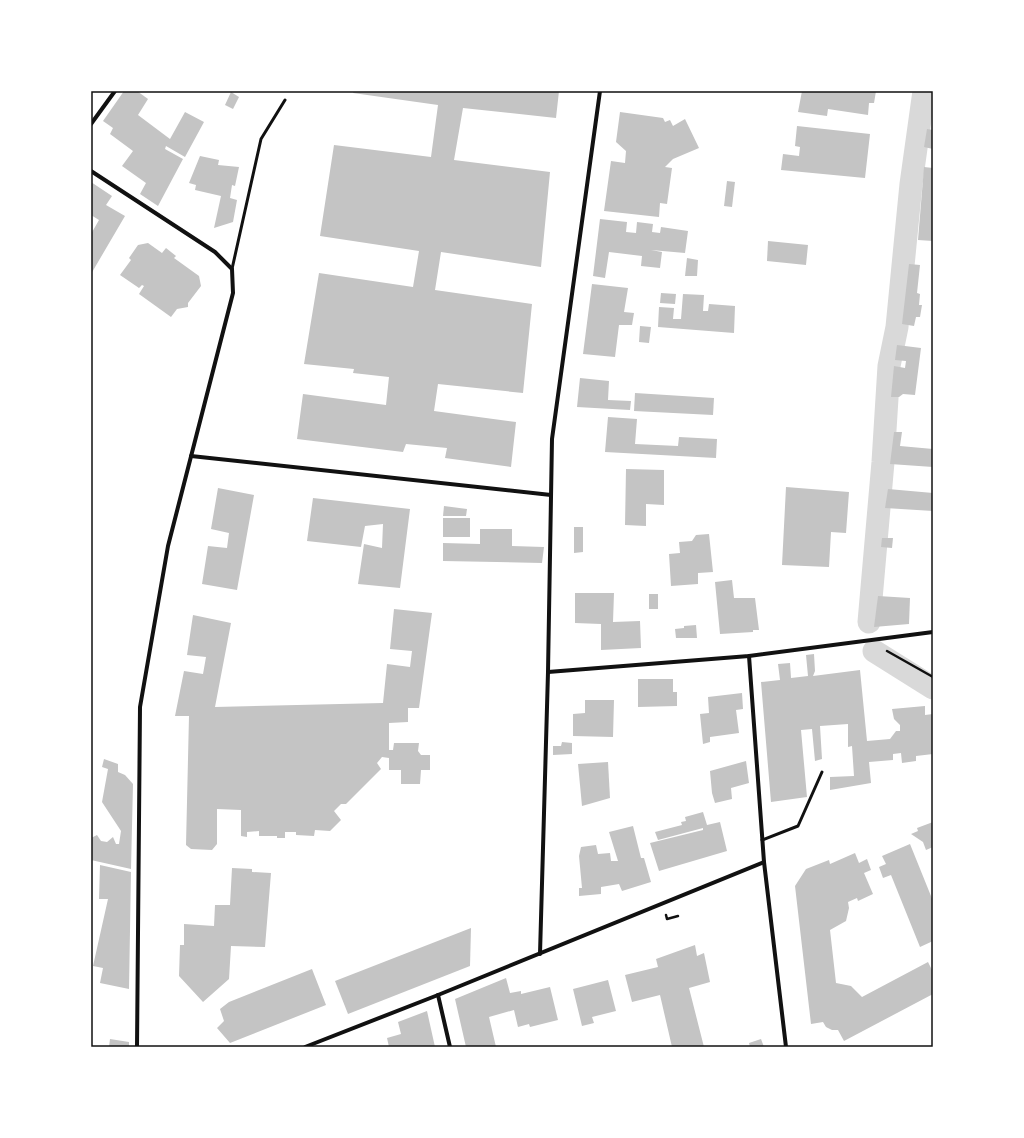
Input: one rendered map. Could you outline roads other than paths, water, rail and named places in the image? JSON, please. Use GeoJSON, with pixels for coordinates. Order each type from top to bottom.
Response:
{"type":"FeatureCollection","features":[{"type":"Feature","properties":{"kind":"street"},"geometry":{"type":"LineString","coordinates":[[91,124],[114,91]]}},
{"type":"Feature","properties":{"kind":"street"},"geometry":{"type":"LineString","coordinates":[[540,954],[548,672],[552,439],[600,91]]}},
{"type":"Feature","properties":{"kind":"street"},"geometry":{"type":"LineString","coordinates":[[91,171],[215,252],[232,269],[233,293],[168,546],[140,707],[136,1047]]}},
{"type":"Feature","properties":{"kind":"street"},"geometry":{"type":"LineString","coordinates":[[191,456],[551,495]]}},
{"type":"Feature","properties":{"kind":"street"},"geometry":{"type":"LineString","coordinates":[[548,672],[749,656],[933,632]]}},
{"type":"Feature","properties":{"kind":"street"},"geometry":{"type":"LineString","coordinates":[[749,656],[764,862],[786,1047]]}},
{"type":"Feature","properties":{"kind":"street"},"geometry":{"type":"LineString","coordinates":[[305,1047],[438,996],[764,862]]}},
{"type":"Feature","properties":{"kind":"street"},"geometry":{"type":"LineString","coordinates":[[438,996],[450,1047]]}},
{"type":"Feature","properties":{"kind":"lane"},"geometry":{"type":"LineString","coordinates":[[232,269],[261,139],[285,100]]}},
{"type":"Feature","properties":{"kind":"lane"},"geometry":{"type":"LineString","coordinates":[[762,840],[798,826],[822,772]]}},
{"type":"Feature","properties":{"kind":"waterway"},"geometry":{"type":"LineString","coordinates":[[869,622],[883,462],[889,366],[897,327],[911,184],[924,91]]}},
{"type":"Feature","properties":{"kind":"waterway"},"geometry":{"type":"LineString","coordinates":[[874,651],[933,688]]}}]}
